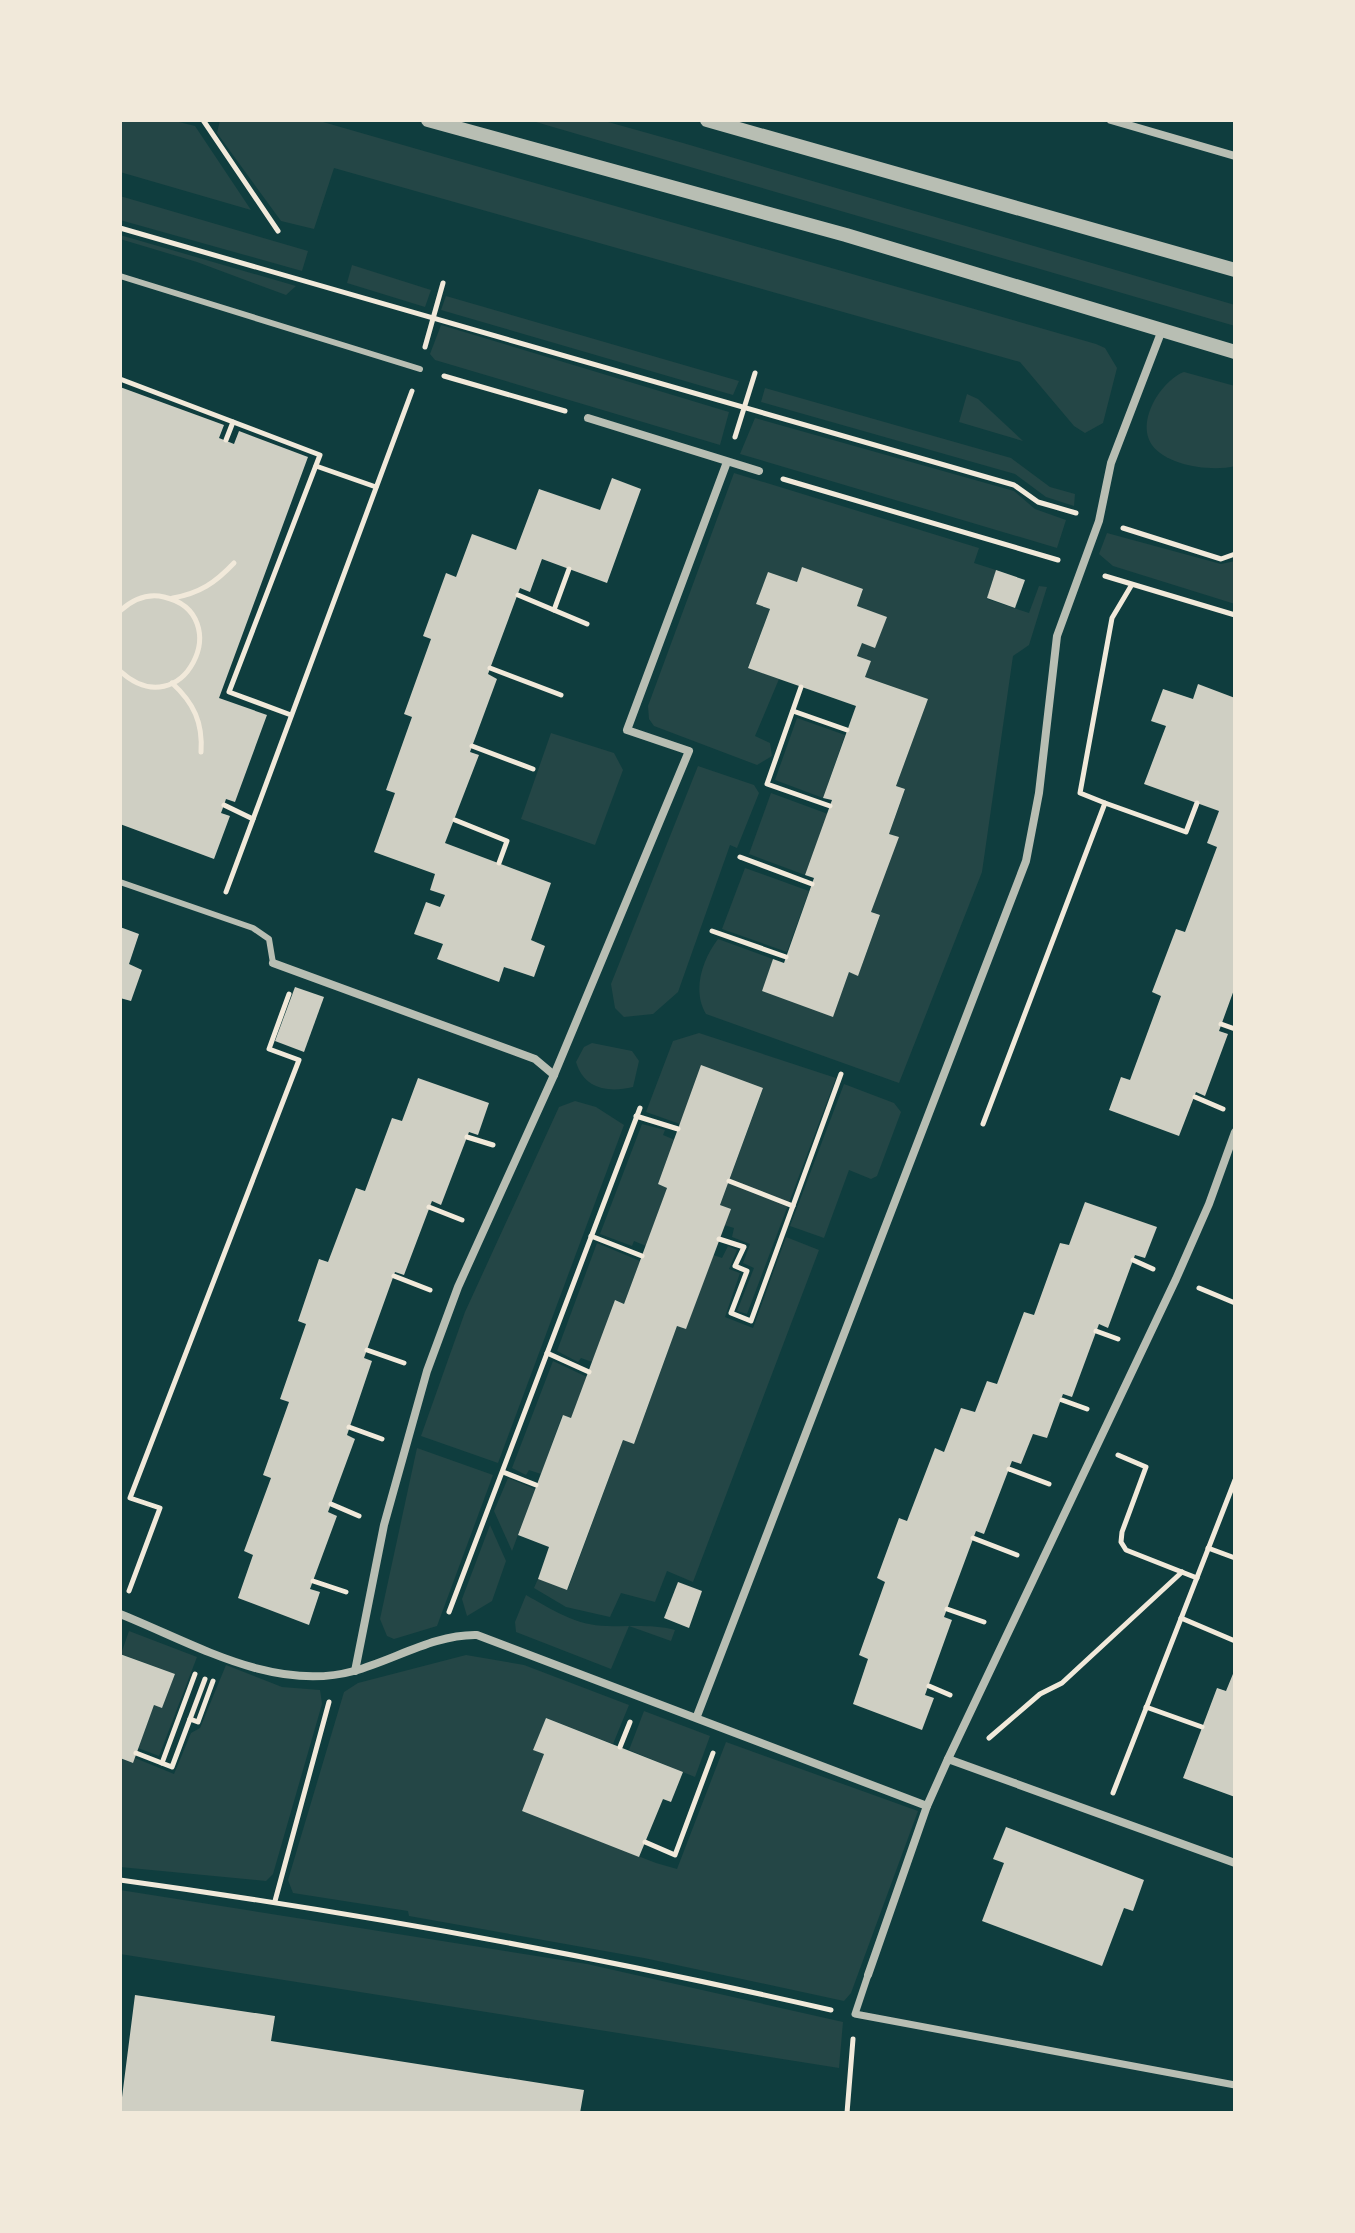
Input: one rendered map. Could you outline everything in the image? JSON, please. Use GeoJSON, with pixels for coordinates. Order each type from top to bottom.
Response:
{"type":"FeatureCollection","features":[{"type":"Feature","properties":{"kind":"street"},"geometry":{"type":"LineString","coordinates":[[428,120],[846,235],[1235,352]]}},
{"type":"Feature","properties":{"kind":"street"},"geometry":{"type":"LineString","coordinates":[[707,120],[1235,270]]}},
{"type":"Feature","properties":{"kind":"street"},"geometry":{"type":"LineString","coordinates":[[1111,120],[1235,156]]}},
{"type":"Feature","properties":{"kind":"street"},"geometry":{"type":"LineString","coordinates":[[697,1716],[1026,861],[1039,793],[1057,636],[1099,521],[1111,463],[1162,330]]}},
{"type":"Feature","properties":{"kind":"street"},"geometry":{"type":"LineString","coordinates":[[588,418],[759,471]]}},
{"type":"Feature","properties":{"kind":"street"},"geometry":{"type":"LineString","coordinates":[[355,1671],[384,1525],[404,1447],[453,1298],[554,1075],[689,751],[627,730],[727,462]]}},
{"type":"Feature","properties":{"kind":"street"},"geometry":{"type":"LineString","coordinates":[[273,963],[535,1059],[554,1075]]}},
{"type":"Feature","properties":{"kind":"street"},"geometry":{"type":"LineString","coordinates":[[1235,1132],[1209,1204],[1176,1279],[1038,1563],[927,1806],[855,2014],[1235,2085]]}},
{"type":"Feature","properties":{"kind":"street"},"geometry":{"type":"LineString","coordinates":[[120,1614],[223,1655],[289,1677],[309,1679],[355,1671],[438,1642],[477,1635],[697,1716],[927,1806]]}},
{"type":"Feature","properties":{"kind":"street"},"geometry":{"type":"LineString","coordinates":[[948,1759],[1235,1863]]}},
{"type":"Feature","properties":{"kind":"lane"},"geometry":{"type":"LineString","coordinates":[[120,276],[420,369]]}},
{"type":"Feature","properties":{"kind":"lane"},"geometry":{"type":"LineString","coordinates":[[120,882],[253,928],[269,939],[273,963]]}},
{"type":"Feature","properties":{"kind":"path"},"geometry":{"type":"LineString","coordinates":[[203,120],[278,231]]}},
{"type":"Feature","properties":{"kind":"path"},"geometry":{"type":"LineString","coordinates":[[120,228],[745,405],[1014,485],[1038,502],[1221,559],[1235,554]]}},
{"type":"Feature","properties":{"kind":"path"},"geometry":{"type":"LineString","coordinates":[[216,917],[420,369],[431,317],[443,283]]}},
{"type":"Feature","properties":{"kind":"path"},"geometry":{"type":"LineString","coordinates":[[420,369],[588,418]]}},
{"type":"Feature","properties":{"kind":"path"},"geometry":{"type":"LineString","coordinates":[[727,462],[755,373]]}},
{"type":"Feature","properties":{"kind":"path"},"geometry":{"type":"LineString","coordinates":[[120,379],[320,455],[229,692],[291,715]]}},
{"type":"Feature","properties":{"kind":"path"},"geometry":{"type":"LineString","coordinates":[[226,440],[233,422]]}},
{"type":"Feature","properties":{"kind":"path"},"geometry":{"type":"LineString","coordinates":[[316,466],[376,487]]}},
{"type":"Feature","properties":{"kind":"path"},"geometry":{"type":"LineString","coordinates":[[759,471],[1235,615]]}},
{"type":"Feature","properties":{"kind":"path"},"geometry":{"type":"LineString","coordinates":[[120,611],[142,597],[172,599],[212,585],[234,563]]}},
{"type":"Feature","properties":{"kind":"path"},"geometry":{"type":"LineString","coordinates":[[554,610],[569,569]]}},
{"type":"Feature","properties":{"kind":"path"},"geometry":{"type":"LineString","coordinates":[[1131,586],[1112,618],[1080,793],[1186,832],[1197,803]]}},
{"type":"Feature","properties":{"kind":"path"},"geometry":{"type":"LineString","coordinates":[[518,595],[587,624]]}},
{"type":"Feature","properties":{"kind":"path"},"geometry":{"type":"LineString","coordinates":[[120,671],[144,686],[172,683],[187,674],[200,647],[194,618],[172,599]]}},
{"type":"Feature","properties":{"kind":"path"},"geometry":{"type":"LineString","coordinates":[[490,668],[561,695]]}},
{"type":"Feature","properties":{"kind":"path"},"geometry":{"type":"LineString","coordinates":[[172,683],[197,712],[201,752]]}},
{"type":"Feature","properties":{"kind":"path"},"geometry":{"type":"LineString","coordinates":[[801,687],[767,784],[830,806]]}},
{"type":"Feature","properties":{"kind":"path"},"geometry":{"type":"LineString","coordinates":[[793,711],[847,730]]}},
{"type":"Feature","properties":{"kind":"path"},"geometry":{"type":"LineString","coordinates":[[472,746],[533,769]]}},
{"type":"Feature","properties":{"kind":"path"},"geometry":{"type":"LineString","coordinates":[[983,1124],[1105,803]]}},
{"type":"Feature","properties":{"kind":"path"},"geometry":{"type":"LineString","coordinates":[[224,805],[253,819]]}},
{"type":"Feature","properties":{"kind":"path"},"geometry":{"type":"LineString","coordinates":[[455,820],[507,841],[499,863]]}},
{"type":"Feature","properties":{"kind":"path"},"geometry":{"type":"LineString","coordinates":[[740,857],[812,884]]}},
{"type":"Feature","properties":{"kind":"path"},"geometry":{"type":"LineString","coordinates":[[712,931],[786,957]]}},
{"type":"Feature","properties":{"kind":"path"},"geometry":{"type":"LineString","coordinates":[[120,1614],[160,1508],[130,1498],[299,1060],[269,1049],[297,971]]}},
{"type":"Feature","properties":{"kind":"path"},"geometry":{"type":"LineString","coordinates":[[1221,1024],[1235,1029]]}},
{"type":"Feature","properties":{"kind":"path"},"geometry":{"type":"LineString","coordinates":[[719,1239],[744,1247],[735,1266],[747,1271],[731,1313],[751,1321],[841,1074]]}},
{"type":"Feature","properties":{"kind":"path"},"geometry":{"type":"LineString","coordinates":[[1195,1097],[1235,1113]]}},
{"type":"Feature","properties":{"kind":"path"},"geometry":{"type":"LineString","coordinates":[[438,1642],[640,1108]]}},
{"type":"Feature","properties":{"kind":"path"},"geometry":{"type":"LineString","coordinates":[[636,1116],[678,1129]]}},
{"type":"Feature","properties":{"kind":"path"},"geometry":{"type":"LineString","coordinates":[[729,1181],[793,1206]]}},
{"type":"Feature","properties":{"kind":"path"},"geometry":{"type":"LineString","coordinates":[[591,1236],[642,1256]]}},
{"type":"Feature","properties":{"kind":"path"},"geometry":{"type":"LineString","coordinates":[[394,1276],[453,1298]]}},
{"type":"Feature","properties":{"kind":"path"},"geometry":{"type":"LineString","coordinates":[[1176,1279],[1235,1303]]}},
{"type":"Feature","properties":{"kind":"path"},"geometry":{"type":"LineString","coordinates":[[367,1350],[427,1371]]}},
{"type":"Feature","properties":{"kind":"path"},"geometry":{"type":"LineString","coordinates":[[547,1353],[589,1372]]}},
{"type":"Feature","properties":{"kind":"path"},"geometry":{"type":"LineString","coordinates":[[349,1427],[404,1447]]}},
{"type":"Feature","properties":{"kind":"path"},"geometry":{"type":"LineString","coordinates":[[1096,1445],[1146,1467],[1122,1532],[1121,1542],[1126,1550],[1197,1578]]}},
{"type":"Feature","properties":{"kind":"path"},"geometry":{"type":"LineString","coordinates":[[1009,1469],[1072,1492]]}},
{"type":"Feature","properties":{"kind":"path"},"geometry":{"type":"LineString","coordinates":[[503,1472],[536,1485]]}},
{"type":"Feature","properties":{"kind":"path"},"geometry":{"type":"LineString","coordinates":[[1104,1816],[1235,1480]]}},
{"type":"Feature","properties":{"kind":"path"},"geometry":{"type":"LineString","coordinates":[[973,1538],[1038,1563]]}},
{"type":"Feature","properties":{"kind":"path"},"geometry":{"type":"LineString","coordinates":[[1208,1548],[1235,1558]]}},
{"type":"Feature","properties":{"kind":"path"},"geometry":{"type":"LineString","coordinates":[[959,1764],[1040,1694],[1062,1683],[1182,1572]]}},
{"type":"Feature","properties":{"kind":"path"},"geometry":{"type":"LineString","coordinates":[[947,1609],[1007,1631]]}},
{"type":"Feature","properties":{"kind":"path"},"geometry":{"type":"LineString","coordinates":[[1181,1618],[1235,1641]]}},
{"type":"Feature","properties":{"kind":"path"},"geometry":{"type":"LineString","coordinates":[[190,1719],[198,1722],[223,1655]]}},
{"type":"Feature","properties":{"kind":"path"},"geometry":{"type":"LineString","coordinates":[[136,1753],[172,1767],[208,1672],[197,1668],[162,1763]]}},
{"type":"Feature","properties":{"kind":"path"},"geometry":{"type":"LineString","coordinates":[[275,1901],[336,1675]]}},
{"type":"Feature","properties":{"kind":"path"},"geometry":{"type":"LineString","coordinates":[[1146,1707],[1202,1727]]}},
{"type":"Feature","properties":{"kind":"path"},"geometry":{"type":"LineString","coordinates":[[645,1842],[675,1855],[701,1783]]}},
{"type":"Feature","properties":{"kind":"path"},"geometry":{"type":"LineString","coordinates":[[120,1880],[275,1901],[650,1969],[855,2014],[847,2113]]}},
{"type":"Feature","properties":{"kind":"shaded area"},"geometry":{"type":"Polygon","coordinates":[[[120,120],[171,120],[195,126],[251,210],[120,172],[120,120]]]}},
{"type":"Feature","properties":{"kind":"shaded area"},"geometry":{"type":"Polygon","coordinates":[[[220,120],[323,122],[1096,344],[1105,348],[1117,368],[1103,423],[1085,433],[1074,426],[1020,362],[334,168],[314,229],[281,221],[217,133],[220,120]]]}},
{"type":"Feature","properties":{"kind":"shaded area"},"geometry":{"type":"Polygon","coordinates":[[[529,120],[601,120],[683,143],[1235,305],[1235,326],[529,120]]]}},
{"type":"Feature","properties":{"kind":"shaded area"},"geometry":{"type":"Polygon","coordinates":[[[120,196],[308,251],[302,271],[120,220],[120,196]]]}},
{"type":"Feature","properties":{"kind":"shaded area"},"geometry":{"type":"Polygon","coordinates":[[[120,235],[296,286],[286,295],[197,262],[120,239],[120,235]]]}},
{"type":"Feature","properties":{"kind":"shaded area"},"geometry":{"type":"Polygon","coordinates":[[[352,265],[431,290],[425,307],[347,283],[352,265]]]}},
{"type":"Feature","properties":{"kind":"shaded area"},"geometry":{"type":"Polygon","coordinates":[[[446,296],[739,381],[733,395],[441,310],[446,296]]]}},
{"type":"Feature","properties":{"kind":"shaded area"},"geometry":{"type":"Polygon","coordinates":[[[441,325],[729,412],[720,445],[435,360],[430,354],[441,325]]]}},
{"type":"Feature","properties":{"kind":"shaded area"},"geometry":{"type":"Polygon","coordinates":[[[1184,372],[1235,386],[1235,466],[1190,466],[1168,458],[1152,445],[1147,425],[1153,402],[1167,383],[1184,372]]]}},
{"type":"Feature","properties":{"kind":"shaded area"},"geometry":{"type":"Polygon","coordinates":[[[765,388],[1011,458],[1050,487],[1075,494],[1074,506],[1046,497],[1015,474],[761,402],[765,388]]]}},
{"type":"Feature","properties":{"kind":"shaded area"},"geometry":{"type":"Polygon","coordinates":[[[967,394],[978,399],[1023,441],[959,422],[967,394]]]}},
{"type":"Feature","properties":{"kind":"shaded area"},"geometry":{"type":"Polygon","coordinates":[[[755,418],[1014,491],[1035,509],[1066,520],[1057,548],[740,454],[755,418]]]}},
{"type":"Feature","properties":{"kind":"shaded area"},"geometry":{"type":"Polygon","coordinates":[[[734,473],[979,548],[974,563],[996,570],[987,599],[1029,613],[1039,586],[1047,587],[1029,645],[1013,656],[982,872],[899,1083],[706,1014],[702,1005],[699,986],[703,966],[718,939],[773,959],[762,991],[833,1016],[849,972],[858,975],[880,916],[871,912],[898,837],[889,834],[905,790],[896,786],[928,699],[865,677],[871,661],[857,656],[862,643],[875,647],[886,617],[857,606],[863,590],[802,568],[797,582],[768,572],[756,604],[770,609],[748,667],[779,679],[755,736],[770,743],[772,756],[757,765],[654,726],[649,719],[648,706],[734,473]]]}},
{"type":"Feature","properties":{"kind":"shaded area"},"geometry":{"type":"Polygon","coordinates":[[[1107,533],[1221,564],[1235,561],[1235,604],[1113,566],[1099,554],[1107,533]]]}},
{"type":"Feature","properties":{"kind":"shaded area"},"geometry":{"type":"Polygon","coordinates":[[[797,718],[845,735],[823,798],[775,780],[797,718]]]}},
{"type":"Feature","properties":{"kind":"shaded area"},"geometry":{"type":"Polygon","coordinates":[[[551,733],[614,753],[623,770],[595,845],[521,819],[551,733]]]}},
{"type":"Feature","properties":{"kind":"shaded area"},"geometry":{"type":"Polygon","coordinates":[[[698,766],[754,785],[759,793],[737,848],[730,845],[678,992],[653,1014],[624,1017],[615,1008],[611,984],[698,766]]]}},
{"type":"Feature","properties":{"kind":"shaded area"},"geometry":{"type":"Polygon","coordinates":[[[771,793],[828,814],[805,875],[749,854],[771,793]]]}},
{"type":"Feature","properties":{"kind":"shaded area"},"geometry":{"type":"Polygon","coordinates":[[[745,868],[809,891],[787,952],[722,929],[745,868]]]}},
{"type":"Feature","properties":{"kind":"shaded area"},"geometry":{"type":"Polygon","coordinates":[[[699,1033],[836,1078],[747,1314],[737,1311],[754,1268],[743,1263],[750,1244],[732,1237],[734,1228],[724,1225],[730,1209],[720,1205],[763,1089],[702,1066],[680,1124],[646,1112],[673,1041],[699,1033]]]}},
{"type":"Feature","properties":{"kind":"shaded area"},"geometry":{"type":"Polygon","coordinates":[[[592,1043],[632,1051],[639,1061],[633,1087],[606,1089],[585,1078],[576,1062],[584,1047],[592,1043]]]}},
{"type":"Feature","properties":{"kind":"shaded area"},"geometry":{"type":"Polygon","coordinates":[[[844,1084],[894,1103],[901,1112],[877,1176],[871,1179],[849,1170],[824,1238],[790,1226],[844,1084]]]}},
{"type":"Feature","properties":{"kind":"shaded area"},"geometry":{"type":"Polygon","coordinates":[[[575,1101],[596,1107],[624,1125],[498,1463],[421,1436],[465,1312],[559,1107],[575,1101]]]}},
{"type":"Feature","properties":{"kind":"shaded area"},"geometry":{"type":"Polygon","coordinates":[[[642,1124],[665,1130],[663,1135],[675,1140],[658,1184],[667,1188],[646,1246],[634,1241],[632,1246],[600,1234],[642,1124]]]}},
{"type":"Feature","properties":{"kind":"shaded area"},"geometry":{"type":"Polygon","coordinates":[[[786,1237],[819,1250],[693,1582],[667,1571],[655,1602],[621,1593],[610,1617],[566,1607],[534,1588],[538,1579],[568,1589],[623,1440],[634,1444],[677,1326],[686,1328],[713,1255],[722,1258],[728,1246],[737,1250],[729,1269],[740,1273],[725,1317],[753,1328],[786,1237]]]}},
{"type":"Feature","properties":{"kind":"shaded area"},"geometry":{"type":"Polygon","coordinates":[[[597,1243],[640,1261],[624,1304],[616,1300],[592,1362],[581,1358],[578,1362],[557,1351],[597,1243]]]}},
{"type":"Feature","properties":{"kind":"shaded area"},"geometry":{"type":"Polygon","coordinates":[[[553,1361],[587,1377],[571,1418],[562,1416],[541,1474],[529,1470],[526,1475],[512,1468],[553,1361]]]}},
{"type":"Feature","properties":{"kind":"shaded area"},"geometry":{"type":"Polygon","coordinates":[[[417,1448],[493,1475],[437,1626],[394,1639],[387,1636],[380,1619],[417,1448]]]}},
{"type":"Feature","properties":{"kind":"shaded area"},"geometry":{"type":"Polygon","coordinates":[[[508,1478],[535,1489],[512,1551],[494,1511],[508,1478]]]}},
{"type":"Feature","properties":{"kind":"shaded area"},"geometry":{"type":"Polygon","coordinates":[[[490,1525],[506,1561],[492,1601],[467,1616],[462,1599],[490,1525]]]}},
{"type":"Feature","properties":{"kind":"shaded area"},"geometry":{"type":"Polygon","coordinates":[[[526,1595],[585,1623],[629,1626],[611,1669],[516,1632],[515,1622],[526,1595]]]}},
{"type":"Feature","properties":{"kind":"shaded area"},"geometry":{"type":"Polygon","coordinates":[[[629,1626],[658,1627],[675,1630],[671,1641],[629,1626]]]}},
{"type":"Feature","properties":{"kind":"shaded area"},"geometry":{"type":"Polygon","coordinates":[[[129,1631],[197,1657],[159,1756],[138,1748],[154,1705],[162,1707],[175,1674],[121,1654],[129,1631]]]}},
{"type":"Feature","properties":{"kind":"shaded area"},"geometry":{"type":"Polygon","coordinates":[[[466,1655],[524,1665],[629,1705],[613,1744],[546,1718],[534,1749],[544,1754],[522,1811],[656,1863],[677,1869],[726,1742],[918,1811],[851,1993],[844,2001],[644,1958],[409,1916],[408,1911],[293,1893],[288,1880],[344,1692],[358,1683],[466,1655]]]}},
{"type":"Feature","properties":{"kind":"shaded area"},"geometry":{"type":"Polygon","coordinates":[[[226,1665],[282,1687],[320,1690],[322,1704],[273,1874],[266,1881],[120,1867],[120,1758],[132,1763],[135,1758],[174,1774],[191,1733],[200,1728],[226,1665]]]}},
{"type":"Feature","properties":{"kind":"shaded area"},"geometry":{"type":"Polygon","coordinates":[[[644,1711],[710,1736],[695,1777],[629,1750],[644,1711]]]}},
{"type":"Feature","properties":{"kind":"shaded area"},"geometry":{"type":"Polygon","coordinates":[[[120,1890],[587,1964],[843,2022],[839,2068],[120,1954],[120,1890]]]}},
{"type":"Feature","properties":{"kind":"building"},"geometry":{"type":"Polygon","coordinates":[[[120,387],[224,425],[219,438],[234,444],[239,431],[308,457],[219,698],[267,715],[235,802],[226,799],[221,813],[230,816],[214,859],[120,824],[120,387]]]}},
{"type":"Feature","properties":{"kind":"building"},"geometry":{"type":"Polygon","coordinates":[[[612,478],[641,489],[607,583],[542,559],[530,592],[520,588],[488,674],[497,679],[470,752],[479,755],[445,843],[551,883],[531,940],[545,946],[534,977],[504,967],[499,982],[437,959],[443,944],[414,934],[426,902],[440,907],[445,895],[430,890],[435,874],[374,852],[395,793],[386,790],[412,717],[404,714],[431,639],[423,636],[446,573],[456,577],[472,534],[516,550],[539,489],[600,510],[612,478]]]}},
{"type":"Feature","properties":{"kind":"building"},"geometry":{"type":"Polygon","coordinates":[[[802,567],[863,589],[857,606],[887,617],[875,648],[862,643],[857,656],[871,661],[865,677],[928,699],[896,786],[905,789],[889,834],[899,837],[871,912],[880,915],[858,976],[849,972],[833,1017],[762,991],[773,959],[784,963],[814,878],[805,875],[832,800],[823,798],[856,706],[748,668],[770,609],[756,604],[768,572],[797,582],[802,567]]]}},
{"type":"Feature","properties":{"kind":"building"},"geometry":{"type":"Polygon","coordinates":[[[996,570],[1025,580],[1015,608],[987,598],[996,570]]]}},
{"type":"Feature","properties":{"kind":"building"},"geometry":{"type":"Polygon","coordinates":[[[1198,684],[1235,698],[1235,987],[1219,1031],[1228,1034],[1205,1096],[1196,1092],[1179,1136],[1109,1110],[1121,1077],[1130,1080],[1161,996],[1152,992],[1176,929],[1185,932],[1217,847],[1207,843],[1219,811],[1144,784],[1166,726],[1151,721],[1163,689],[1193,699],[1198,684]]]}},
{"type":"Feature","properties":{"kind":"building"},"geometry":{"type":"Polygon","coordinates":[[[120,927],[139,934],[129,964],[142,970],[131,1001],[120,998],[120,927]]]}},
{"type":"Feature","properties":{"kind":"building"},"geometry":{"type":"Polygon","coordinates":[[[295,987],[324,997],[304,1052],[275,1041],[295,987]]]}},
{"type":"Feature","properties":{"kind":"building"},"geometry":{"type":"Polygon","coordinates":[[[701,1065],[763,1088],[720,1205],[731,1209],[686,1329],[677,1326],[634,1444],[623,1440],[567,1590],[538,1579],[549,1547],[518,1535],[563,1415],[571,1418],[615,1300],[624,1304],[667,1188],[658,1184],[701,1065]]]}},
{"type":"Feature","properties":{"kind":"building"},"geometry":{"type":"Polygon","coordinates":[[[418,1078],[489,1103],[478,1135],[469,1132],[441,1205],[432,1201],[404,1275],[395,1272],[364,1358],[372,1361],[347,1435],[355,1439],[328,1512],[337,1516],[310,1589],[320,1592],[309,1625],[238,1598],[253,1555],[244,1551],[271,1478],[263,1475],[289,1402],[280,1399],[306,1324],[298,1321],[319,1259],[328,1262],[356,1188],[365,1191],[392,1118],[402,1121],[418,1078]]]}},
{"type":"Feature","properties":{"kind":"building"},"geometry":{"type":"Polygon","coordinates":[[[1085,1202],[1157,1227],[1145,1258],[1135,1255],[1108,1328],[1099,1324],[1072,1397],[1063,1394],[1047,1438],[1033,1434],[1021,1464],[1012,1461],[984,1534],[976,1531],[944,1617],[952,1620],[925,1695],[934,1698],[922,1730],[853,1704],[868,1659],[859,1655],[885,1582],[877,1578],[899,1518],[907,1521],[935,1448],[944,1452],[961,1408],[975,1412],[987,1381],[997,1384],[1024,1312],[1034,1315],[1060,1243],[1069,1245],[1085,1202]]]}},
{"type":"Feature","properties":{"kind":"building"},"geometry":{"type":"Polygon","coordinates":[[[678,1582],[702,1591],[689,1628],[664,1618],[678,1582]]]}},
{"type":"Feature","properties":{"kind":"building"},"geometry":{"type":"Polygon","coordinates":[[[120,1654],[175,1674],[162,1708],[154,1705],[133,1763],[120,1758],[120,1654]]]}},
{"type":"Feature","properties":{"kind":"building"},"geometry":{"type":"Polygon","coordinates":[[[1235,1669],[1235,1797],[1183,1778],[1217,1688],[1226,1691],[1235,1669]]]}},
{"type":"Feature","properties":{"kind":"building"},"geometry":{"type":"Polygon","coordinates":[[[546,1718],[683,1772],[671,1802],[663,1799],[639,1857],[522,1811],[544,1754],[533,1750],[546,1718]]]}},
{"type":"Feature","properties":{"kind":"building"},"geometry":{"type":"Polygon","coordinates":[[[1006,1827],[1144,1880],[1133,1911],[1124,1908],[1102,1966],[982,1921],[1004,1863],[993,1859],[1006,1827]]]}},
{"type":"Feature","properties":{"kind":"building"},"geometry":{"type":"Polygon","coordinates":[[[135,1995],[275,2016],[271,2041],[584,2090],[580,2113],[120,2113],[135,1995]]]}}]}
